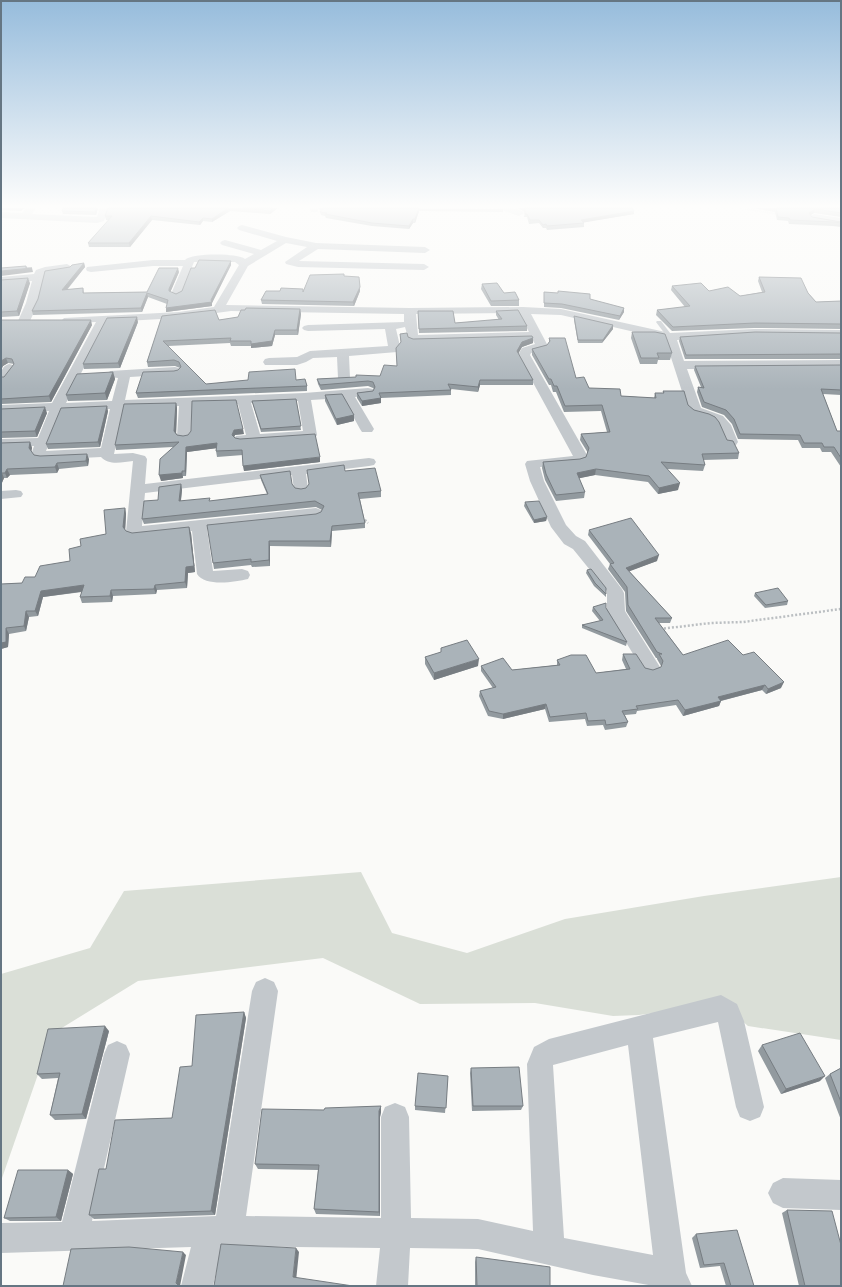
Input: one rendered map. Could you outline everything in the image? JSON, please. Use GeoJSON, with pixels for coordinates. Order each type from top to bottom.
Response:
{"type":"FeatureCollection","features":[{"type":"Feature","properties":{"kind":"street"},"geometry":{"type":"LineString","coordinates":[[24,321],[32,303],[40,272],[59,268]]}},
{"type":"Feature","properties":{"kind":"street"},"geometry":{"type":"LineString","coordinates":[[91,269],[101,268]]}},
{"type":"Feature","properties":{"kind":"street"},"geometry":{"type":"LineString","coordinates":[[176,294],[187,268]]}},
{"type":"Feature","properties":{"kind":"street"},"geometry":{"type":"LineString","coordinates":[[218,309],[240,268]]}},
{"type":"Feature","properties":{"kind":"street"},"geometry":{"type":"LineString","coordinates":[[1,280],[38,277]]}},
{"type":"Feature","properties":{"kind":"street"},"geometry":{"type":"LineString","coordinates":[[228,322],[231,308]]}},
{"type":"Feature","properties":{"kind":"street"},"geometry":{"type":"LineString","coordinates":[[56,321],[179,315],[231,308],[410,311],[523,310],[561,312],[606,321],[661,336],[670,337],[754,332],[841,333]]}},
{"type":"Feature","properties":{"kind":"street"},"geometry":{"type":"LineString","coordinates":[[523,310],[542,346],[526,351],[524,355],[580,455],[580,459],[573,461],[541,462],[532,464],[533,470],[559,527],[570,540],[579,545],[614,589],[616,593],[616,611],[630,631],[651,667]]}},
{"type":"Feature","properties":{"kind":"street"},"geometry":{"type":"LineString","coordinates":[[410,311],[410,324],[413,339],[537,335]]}},
{"type":"Feature","properties":{"kind":"street"},"geometry":{"type":"LineString","coordinates":[[103,319],[57,407],[39,452],[42,456],[107,452]]}},
{"type":"Feature","properties":{"kind":"street"},"geometry":{"type":"LineString","coordinates":[[738,320],[754,332]]}},
{"type":"Feature","properties":{"kind":"street"},"geometry":{"type":"LineString","coordinates":[[9,321],[40,321]]}},
{"type":"Feature","properties":{"kind":"street"},"geometry":{"type":"LineString","coordinates":[[308,328],[410,324]]}},
{"type":"Feature","properties":{"kind":"street"},"geometry":{"type":"LineString","coordinates":[[269,362],[301,360],[306,359],[310,355],[393,349],[394,346],[390,325]]}},
{"type":"Feature","properties":{"kind":"street"},"geometry":{"type":"LineString","coordinates":[[670,337],[681,365],[683,378],[695,410],[713,415],[721,421],[731,442]]}},
{"type":"Feature","properties":{"kind":"street"},"geometry":{"type":"LineString","coordinates":[[343,353],[344,378]]}},
{"type":"Feature","properties":{"kind":"street"},"geometry":{"type":"LineString","coordinates":[[681,365],[841,364]]}},
{"type":"Feature","properties":{"kind":"street"},"geometry":{"type":"LineString","coordinates":[[103,374],[175,371]]}},
{"type":"Feature","properties":{"kind":"street"},"geometry":{"type":"LineString","coordinates":[[125,373],[107,452],[108,456],[114,459],[140,459],[138,489],[127,533],[316,513]]}},
{"type":"Feature","properties":{"kind":"street"},"geometry":{"type":"LineString","coordinates":[[73,375],[88,375]]}},
{"type":"Feature","properties":{"kind":"street"},"geometry":{"type":"LineString","coordinates":[[1,409],[244,400],[368,392]]}},
{"type":"Feature","properties":{"kind":"street"},"geometry":{"type":"LineString","coordinates":[[347,394],[366,429]]}},
{"type":"Feature","properties":{"kind":"street"},"geometry":{"type":"LineString","coordinates":[[244,400],[247,439],[310,435],[304,397]]}},
{"type":"Feature","properties":{"kind":"street"},"geometry":{"type":"LineString","coordinates":[[184,436],[186,402]]}},
{"type":"Feature","properties":{"kind":"street"},"geometry":{"type":"LineString","coordinates":[[1,443],[42,442]]}},
{"type":"Feature","properties":{"kind":"street"},"geometry":{"type":"LineString","coordinates":[[138,489],[369,462]]}},
{"type":"Feature","properties":{"kind":"street"},"geometry":{"type":"LineString","coordinates":[[298,470],[301,489]]}},
{"type":"Feature","properties":{"kind":"street"},"geometry":{"type":"LineString","coordinates":[[1,495],[16,494]]}},
{"type":"Feature","properties":{"kind":"street"},"geometry":{"type":"LineString","coordinates":[[199,525],[205,574],[211,577],[242,575]]}},
{"type":"Feature","properties":{"kind":"street"},"geometry":{"type":"LineString","coordinates":[[197,1286],[220,1232],[265,991]]}},
{"type":"Feature","properties":{"kind":"street"},"geometry":{"type":"LineString","coordinates":[[549,1250],[540,1064],[543,1056],[549,1052],[721,1008],[728,1013],[731,1021],[750,1106]]}},
{"type":"Feature","properties":{"kind":"street"},"geometry":{"type":"LineString","coordinates":[[639,1029],[674,1282]]}},
{"type":"Feature","properties":{"kind":"street"},"geometry":{"type":"LineString","coordinates":[[73,1237],[117,1054]]}},
{"type":"Feature","properties":{"kind":"street"},"geometry":{"type":"LineString","coordinates":[[392,1286],[396,1232],[395,1117]]}},
{"type":"Feature","properties":{"kind":"street"},"geometry":{"type":"LineString","coordinates":[[783,1193],[841,1196]]}},
{"type":"Feature","properties":{"kind":"street"},"geometry":{"type":"LineString","coordinates":[[1,1238],[220,1232],[396,1232],[478,1234],[593,1260],[662,1272],[674,1282]]}},
{"type":"Feature","properties":{"kind":"lane"},"geometry":{"type":"LineString","coordinates":[[659,322],[670,337]]}},
{"type":"Feature","properties":{"kind":"path"},"geometry":{"type":"LineString","coordinates":[[360,512],[361,516],[368,523]]}},
{"type":"Feature","properties":{"kind":"path"},"geometry":{"type":"LineString","coordinates":[[630,631],[668,629],[711,623],[743,622],[841,609]]}},
{"type":"Feature","properties":{"kind":"shaded area"},"geometry":{"type":"Polygon","coordinates":[[[361,872],[392,933],[467,953],[565,919],[704,896],[841,877],[841,1040],[748,1026],[716,998],[682,1009],[639,1015],[613,1016],[535,1003],[420,1004],[323,958],[138,981],[52,1034],[1,1181],[1,974],[90,948],[124,891],[361,872]]]}},
{"type":"Feature","properties":{"kind":"building"},"geometry":{"type":"Polygon","coordinates":[[[1,268],[31,268],[1,271],[1,268]]]}},
{"type":"Feature","properties":{"kind":"building"},"geometry":{"type":"Polygon","coordinates":[[[63,268],[80,268],[62,290],[83,288],[83,293],[147,292],[159,268],[178,268],[169,291],[176,294],[182,291],[191,268],[227,268],[211,300],[212,302],[166,308],[168,300],[147,293],[141,308],[32,311],[38,299],[45,271],[63,268]]]}},
{"type":"Feature","properties":{"kind":"building"},"geometry":{"type":"Polygon","coordinates":[[[344,274],[344,276],[359,277],[360,287],[353,302],[261,300],[266,291],[280,291],[281,288],[303,289],[303,292],[310,275],[344,274]]]}},
{"type":"Feature","properties":{"kind":"building"},"geometry":{"type":"Polygon","coordinates":[[[759,277],[801,278],[808,293],[816,302],[841,301],[841,324],[755,323],[673,327],[657,310],[690,306],[672,286],[701,283],[709,291],[728,287],[740,296],[765,292],[759,277]]]}},
{"type":"Feature","properties":{"kind":"building"},"geometry":{"type":"Polygon","coordinates":[[[28,278],[17,311],[1,312],[1,280],[28,278]]]}},
{"type":"Feature","properties":{"kind":"building"},"geometry":{"type":"Polygon","coordinates":[[[497,283],[504,293],[515,292],[519,300],[491,301],[482,284],[497,283]]]}},
{"type":"Feature","properties":{"kind":"building"},"geometry":{"type":"Polygon","coordinates":[[[558,291],[590,294],[590,299],[624,308],[620,316],[562,304],[544,303],[544,292],[558,293],[558,291]]]}},
{"type":"Feature","properties":{"kind":"building"},"geometry":{"type":"Polygon","coordinates":[[[246,308],[300,309],[297,330],[275,330],[272,341],[251,344],[251,341],[230,341],[231,338],[163,341],[206,384],[248,380],[249,372],[295,369],[296,380],[305,379],[307,386],[136,393],[143,372],[174,371],[181,367],[179,362],[174,360],[147,362],[162,316],[215,310],[219,320],[238,317],[241,310],[245,310],[246,308]]]}},
{"type":"Feature","properties":{"kind":"building"},"geometry":{"type":"Polygon","coordinates":[[[518,310],[527,326],[419,329],[418,311],[453,311],[455,323],[502,319],[496,311],[518,310]]]}},
{"type":"Feature","properties":{"kind":"building"},"geometry":{"type":"Polygon","coordinates":[[[574,316],[613,325],[603,340],[578,340],[574,316]]]}},
{"type":"Feature","properties":{"kind":"building"},"geometry":{"type":"Polygon","coordinates":[[[137,317],[118,363],[83,364],[107,318],[137,317]]]}},
{"type":"Feature","properties":{"kind":"building"},"geometry":{"type":"Polygon","coordinates":[[[1,320],[91,320],[49,396],[1,399],[1,377],[4,377],[14,364],[12,359],[6,358],[1,361],[1,320]]]}},
{"type":"Feature","properties":{"kind":"building"},"geometry":{"type":"Polygon","coordinates":[[[632,332],[655,332],[665,334],[672,353],[657,353],[659,358],[641,358],[632,332]]]}},
{"type":"Feature","properties":{"kind":"building"},"geometry":{"type":"Polygon","coordinates":[[[755,332],[841,333],[841,354],[686,355],[680,337],[755,332]]]}},
{"type":"Feature","properties":{"kind":"building"},"geometry":{"type":"Polygon","coordinates":[[[407,333],[408,337],[413,339],[532,336],[533,338],[522,342],[517,351],[533,380],[480,380],[478,387],[448,384],[451,390],[379,393],[381,398],[362,401],[357,393],[373,391],[375,387],[373,382],[368,381],[320,385],[317,379],[356,377],[356,375],[380,376],[384,365],[397,366],[396,348],[401,342],[400,334],[407,333]]]}},
{"type":"Feature","properties":{"kind":"building"},"geometry":{"type":"Polygon","coordinates":[[[549,338],[565,338],[576,378],[584,377],[589,388],[620,389],[621,396],[656,398],[655,393],[664,393],[663,391],[684,391],[688,405],[694,410],[715,417],[719,422],[727,440],[733,441],[739,453],[702,454],[705,465],[661,462],[680,483],[659,488],[649,476],[596,469],[577,473],[585,492],[556,495],[546,474],[543,462],[580,459],[586,457],[589,448],[581,434],[610,432],[602,405],[565,406],[557,386],[554,386],[551,379],[549,379],[532,349],[547,345],[550,341],[549,338]]]}},
{"type":"Feature","properties":{"kind":"building"},"geometry":{"type":"Polygon","coordinates":[[[841,365],[841,390],[821,389],[837,431],[841,431],[841,458],[834,447],[824,447],[822,443],[804,443],[800,435],[740,434],[734,419],[726,410],[704,402],[698,387],[704,388],[695,366],[841,365]]]}},
{"type":"Feature","properties":{"kind":"building"},"geometry":{"type":"Polygon","coordinates":[[[113,372],[105,393],[66,395],[77,374],[113,372]]]}},
{"type":"Feature","properties":{"kind":"building"},"geometry":{"type":"Polygon","coordinates":[[[342,394],[354,415],[336,419],[325,395],[342,394]]]}},
{"type":"Feature","properties":{"kind":"building"},"geometry":{"type":"Polygon","coordinates":[[[296,399],[301,426],[261,429],[252,401],[296,399]]]}},
{"type":"Feature","properties":{"kind":"building"},"geometry":{"type":"Polygon","coordinates":[[[236,400],[243,429],[234,430],[232,435],[235,438],[240,439],[315,434],[320,457],[243,466],[242,450],[216,451],[217,443],[186,447],[185,471],[182,471],[182,473],[159,475],[160,459],[179,442],[115,445],[124,404],[176,403],[174,431],[177,435],[183,436],[188,435],[191,431],[192,401],[236,400]]]}},
{"type":"Feature","properties":{"kind":"building"},"geometry":{"type":"Polygon","coordinates":[[[107,406],[98,442],[46,444],[61,408],[107,406]]]}},
{"type":"Feature","properties":{"kind":"building"},"geometry":{"type":"Polygon","coordinates":[[[45,407],[35,431],[1,432],[1,409],[45,407]]]}},
{"type":"Feature","properties":{"kind":"building"},"geometry":{"type":"Polygon","coordinates":[[[30,442],[29,448],[34,455],[87,454],[86,461],[57,463],[55,467],[7,469],[5,473],[1,474],[1,443],[30,442]]]}},
{"type":"Feature","properties":{"kind":"building"},"geometry":{"type":"Polygon","coordinates":[[[344,465],[345,471],[375,468],[381,491],[358,493],[365,523],[332,526],[330,541],[269,541],[269,560],[251,562],[251,559],[213,563],[207,525],[316,514],[321,512],[324,506],[315,501],[142,519],[144,501],[158,500],[159,487],[181,484],[179,501],[210,498],[209,501],[268,494],[260,475],[290,471],[292,484],[295,488],[301,489],[306,488],[309,484],[307,470],[344,465]]]}},
{"type":"Feature","properties":{"kind":"building"},"geometry":{"type":"Polygon","coordinates":[[[539,501],[547,517],[534,520],[525,502],[539,501]]]}},
{"type":"Feature","properties":{"kind":"building"},"geometry":{"type":"Polygon","coordinates":[[[125,508],[123,527],[126,531],[132,533],[189,527],[194,566],[186,567],[185,582],[155,585],[154,589],[111,590],[110,596],[80,597],[84,585],[41,591],[35,611],[26,611],[24,626],[6,628],[6,642],[1,643],[1,584],[22,583],[25,577],[35,577],[40,566],[70,561],[69,549],[81,546],[80,539],[106,534],[104,510],[125,508]]]}},
{"type":"Feature","properties":{"kind":"building"},"geometry":{"type":"Polygon","coordinates":[[[631,518],[659,555],[626,568],[672,618],[655,618],[683,655],[728,640],[743,655],[754,652],[784,682],[768,689],[765,685],[718,697],[721,701],[685,710],[678,700],[636,706],[638,709],[622,711],[628,722],[606,725],[605,720],[588,721],[586,713],[550,717],[546,704],[503,714],[489,711],[480,691],[496,687],[481,666],[503,658],[512,670],[560,665],[557,660],[571,655],[586,655],[596,673],[630,669],[623,654],[636,654],[645,668],[653,670],[661,667],[663,661],[659,654],[662,654],[657,652],[628,605],[627,587],[610,564],[614,563],[589,530],[631,518]]]}},
{"type":"Feature","properties":{"kind":"building"},"geometry":{"type":"Polygon","coordinates":[[[591,569],[606,588],[606,594],[595,583],[587,570],[591,569]]]}},
{"type":"Feature","properties":{"kind":"building"},"geometry":{"type":"Polygon","coordinates":[[[778,588],[788,601],[766,605],[755,593],[778,588]]]}},
{"type":"Feature","properties":{"kind":"building"},"geometry":{"type":"Polygon","coordinates":[[[606,603],[606,608],[627,642],[582,625],[603,620],[593,607],[606,603]]]}},
{"type":"Feature","properties":{"kind":"building"},"geometry":{"type":"Polygon","coordinates":[[[467,640],[479,659],[434,673],[425,657],[441,652],[441,648],[467,640]]]}},
{"type":"Feature","properties":{"kind":"building"},"geometry":{"type":"Polygon","coordinates":[[[244,1012],[211,1211],[89,1215],[99,1169],[106,1169],[115,1120],[172,1118],[180,1067],[192,1066],[196,1015],[244,1012]]]}},
{"type":"Feature","properties":{"kind":"building"},"geometry":{"type":"Polygon","coordinates":[[[105,1026],[82,1114],[50,1115],[60,1073],[37,1074],[48,1029],[105,1026]]]}},
{"type":"Feature","properties":{"kind":"building"},"geometry":{"type":"Polygon","coordinates":[[[800,1033],[825,1076],[786,1089],[762,1045],[800,1033]]]}},
{"type":"Feature","properties":{"kind":"building"},"geometry":{"type":"Polygon","coordinates":[[[519,1067],[523,1106],[473,1106],[471,1068],[519,1067]]]}},
{"type":"Feature","properties":{"kind":"building"},"geometry":{"type":"Polygon","coordinates":[[[841,1068],[841,1102],[830,1074],[841,1068]]]}},
{"type":"Feature","properties":{"kind":"building"},"geometry":{"type":"Polygon","coordinates":[[[418,1073],[448,1076],[446,1108],[415,1106],[418,1073]]]}},
{"type":"Feature","properties":{"kind":"building"},"geometry":{"type":"Polygon","coordinates":[[[381,1106],[379,1111],[379,1212],[314,1209],[319,1165],[255,1164],[262,1109],[324,1110],[325,1108],[381,1106]]]}},
{"type":"Feature","properties":{"kind":"building"},"geometry":{"type":"Polygon","coordinates":[[[18,1170],[68,1170],[56,1217],[4,1218],[18,1170]]]}},
{"type":"Feature","properties":{"kind":"building"},"geometry":{"type":"Polygon","coordinates":[[[787,1210],[832,1211],[841,1245],[841,1286],[805,1286],[787,1210]]]}},
{"type":"Feature","properties":{"kind":"building"},"geometry":{"type":"Polygon","coordinates":[[[737,1230],[754,1286],[731,1286],[724,1263],[704,1265],[696,1234],[737,1230]]]}},
{"type":"Feature","properties":{"kind":"building"},"geometry":{"type":"Polygon","coordinates":[[[221,1244],[296,1248],[293,1277],[353,1286],[214,1286],[221,1244]]]}},
{"type":"Feature","properties":{"kind":"building"},"geometry":{"type":"Polygon","coordinates":[[[129,1247],[183,1252],[176,1283],[178,1286],[63,1286],[71,1249],[129,1247]]]}},
{"type":"Feature","properties":{"kind":"building"},"geometry":{"type":"Polygon","coordinates":[[[476,1257],[550,1267],[550,1286],[477,1286],[476,1257]]]}}]}
